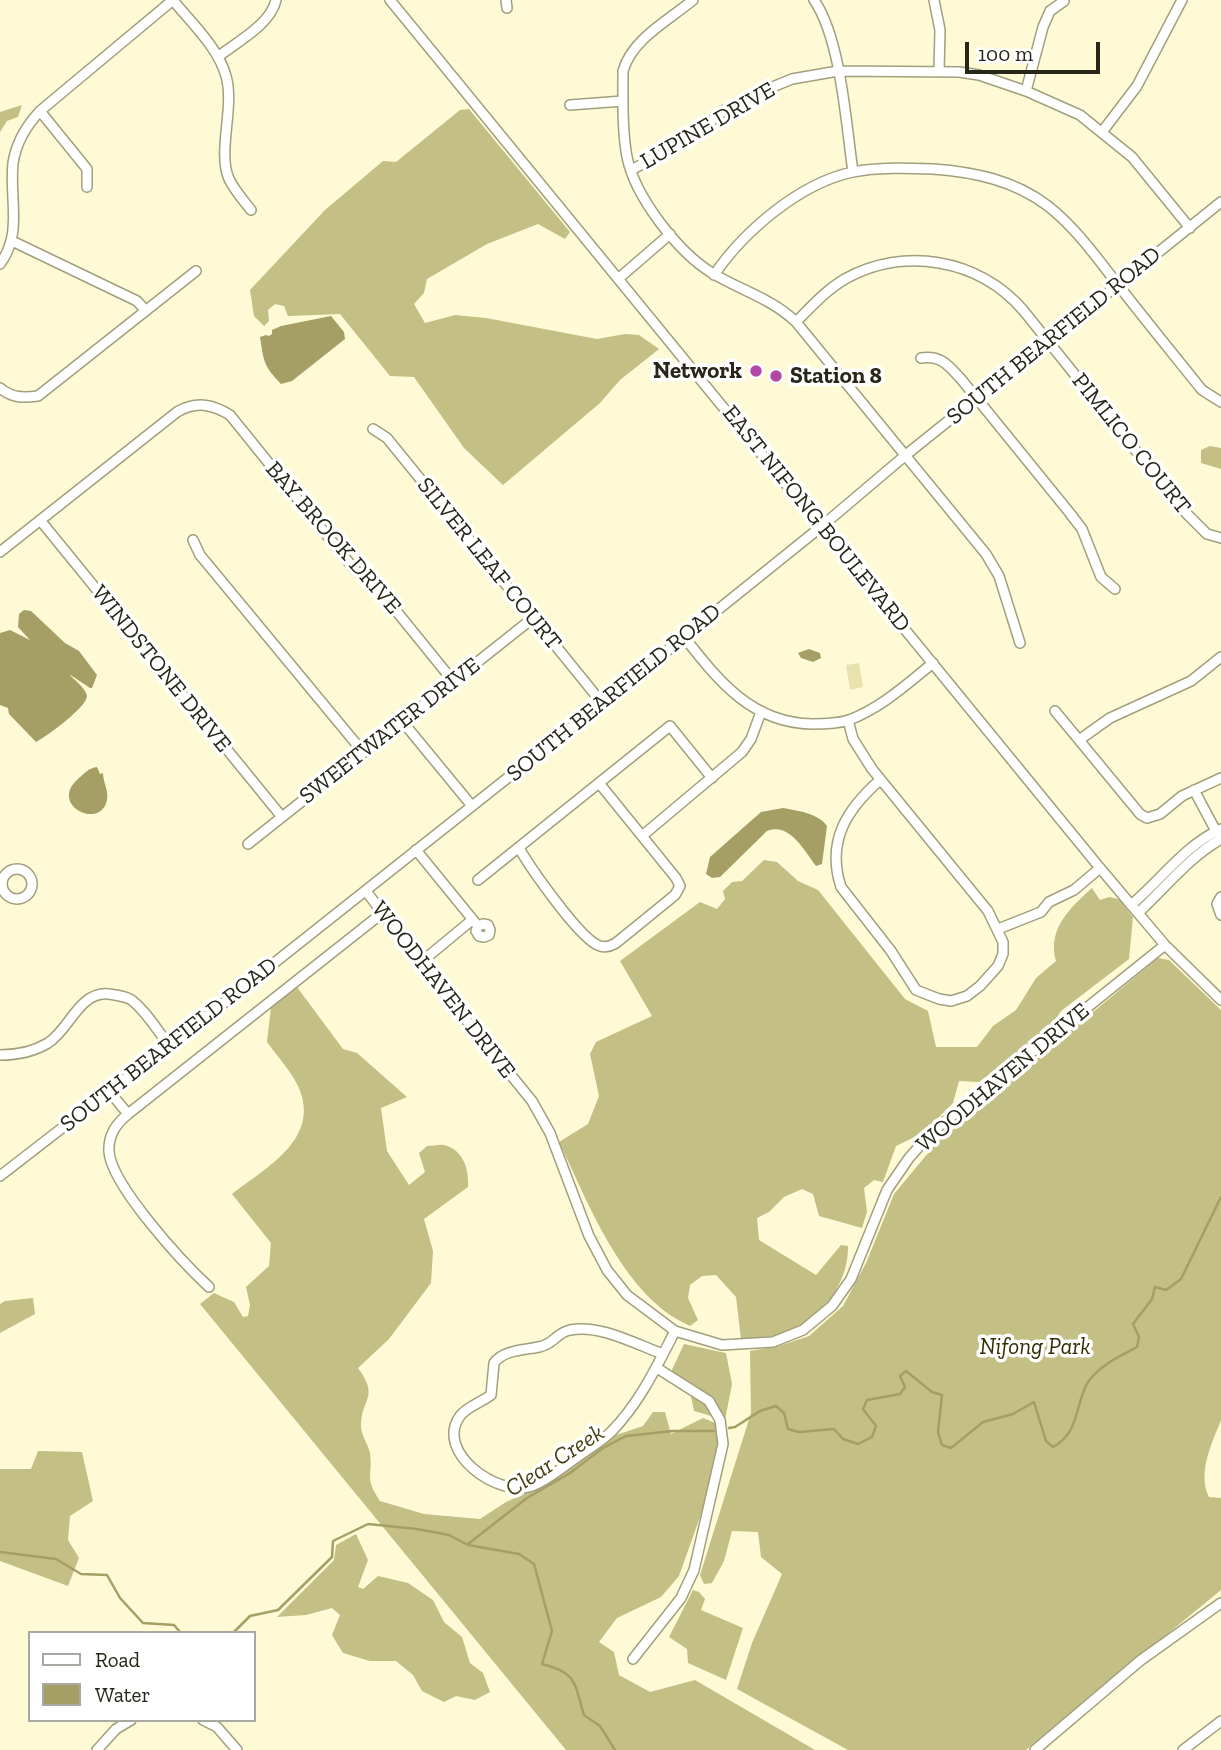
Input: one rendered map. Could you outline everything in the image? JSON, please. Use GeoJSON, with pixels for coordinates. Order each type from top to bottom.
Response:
{"type":"FeatureCollection","features":[{"type":"Feature","properties":{"kind":"street"},"geometry":{"type":"LineString","coordinates":[[0,264],[12,241],[15,206],[13,162],[28,124],[173,0],[219,56],[229,96],[226,160],[228,177],[251,210]]}},
{"type":"Feature","properties":{"kind":"street"},"geometry":{"type":"LineString","coordinates":[[219,56],[262,22],[275,6],[276,0]]}},
{"type":"Feature","properties":{"kind":"street","name":"EAST NIFONG BOULEVARD"},"geometry":{"type":"LineString","coordinates":[[390,0],[1131,905],[1165,945],[1221,1000]]}},
{"type":"Feature","properties":{"kind":"street"},"geometry":{"type":"LineString","coordinates":[[693,0],[632,51],[623,71],[627,157],[631,170],[650,207],[696,263],[714,275],[774,303],[796,322],[907,454],[994,566],[1020,643]]}},
{"type":"Feature","properties":{"kind":"street"},"geometry":{"type":"LineString","coordinates":[[814,0],[827,25],[838,71],[853,172]]}},
{"type":"Feature","properties":{"kind":"street"},"geometry":{"type":"LineString","coordinates":[[934,0],[940,30],[939,71]]}},
{"type":"Feature","properties":{"kind":"street"},"geometry":{"type":"LineString","coordinates":[[1102,132],[1137,86],[1182,0]]}},
{"type":"Feature","properties":{"kind":"street"},"geometry":{"type":"LineString","coordinates":[[1026,91],[1043,27],[1050,11],[1064,1]]}},
{"type":"Feature","properties":{"kind":"street","name":"LUPINE DRIVE"},"geometry":{"type":"LineString","coordinates":[[631,170],[660,157],[725,110],[792,79],[838,71],[939,71],[979,75],[1026,91],[1080,115],[1132,157],[1190,228]]}},
{"type":"Feature","properties":{"kind":"street"},"geometry":{"type":"LineString","coordinates":[[570,104],[623,101]]}},
{"type":"Feature","properties":{"kind":"street"},"geometry":{"type":"LineString","coordinates":[[40,111],[87,169],[88,187]]}},
{"type":"Feature","properties":{"kind":"street"},"geometry":{"type":"LineString","coordinates":[[714,275],[741,241],[787,203],[825,182],[853,172],[924,169],[964,171],[998,180],[1024,191],[1048,206],[1077,233],[1202,390],[1221,402]]}},
{"type":"Feature","properties":{"kind":"street","name":"SOUTH BEARFIELD ROAD"},"geometry":{"type":"LineString","coordinates":[[0,1176],[602,704],[1221,202]]}},
{"type":"Feature","properties":{"kind":"street"},"geometry":{"type":"LineString","coordinates":[[618,279],[670,234]]}},
{"type":"Feature","properties":{"kind":"street"},"geometry":{"type":"LineString","coordinates":[[12,241],[137,301],[146,311]]}},
{"type":"Feature","properties":{"kind":"street","name":"PIMLICO COURT"},"geometry":{"type":"LineString","coordinates":[[796,322],[827,292],[865,269],[909,260],[939,262],[965,269],[1010,296],[1185,512],[1207,534],[1221,538]]}},
{"type":"Feature","properties":{"kind":"street"},"geometry":{"type":"LineString","coordinates":[[0,387],[8,395],[38,396],[196,271]]}},
{"type":"Feature","properties":{"kind":"street"},"geometry":{"type":"LineString","coordinates":[[921,358],[932,356],[944,360],[977,398],[1082,529],[1101,577],[1115,589]]}},
{"type":"Feature","properties":{"kind":"street","name":"BAY BROOK DRIVE"},"geometry":{"type":"LineString","coordinates":[[40,520],[177,412],[186,407],[206,404],[218,408],[230,415],[355,570],[376,586],[453,681]]}},
{"type":"Feature","properties":{"kind":"street","name":"SILVER LEAF COURT"},"geometry":{"type":"LineString","coordinates":[[373,429],[387,438],[602,704]]}},
{"type":"Feature","properties":{"kind":"street"},"geometry":{"type":"LineString","coordinates":[[0,552],[40,520]]}},
{"type":"Feature","properties":{"kind":"street","name":"WINDSTONE DRIVE"},"geometry":{"type":"LineString","coordinates":[[40,520],[282,817]]}},
{"type":"Feature","properties":{"kind":"street"},"geometry":{"type":"LineString","coordinates":[[193,540],[200,555],[363,752]]}},
{"type":"Feature","properties":{"kind":"street","name":"SWEETWATER DRIVE"},"geometry":{"type":"LineString","coordinates":[[247,844],[533,618]]}},
{"type":"Feature","properties":{"kind":"street"},"geometry":{"type":"LineString","coordinates":[[684,638],[736,697],[761,712],[804,724],[828,724],[848,720],[887,699],[933,663]]}},
{"type":"Feature","properties":{"kind":"street"},"geometry":{"type":"LineString","coordinates":[[1079,740],[1110,718],[1191,681],[1221,657]]}},
{"type":"Feature","properties":{"kind":"street"},"geometry":{"type":"LineString","coordinates":[[1055,711],[1140,814],[1147,818],[1155,816],[1194,790],[1221,778]]}},
{"type":"Feature","properties":{"kind":"street"},"geometry":{"type":"LineString","coordinates":[[642,836],[741,752],[751,738],[761,712]]}},
{"type":"Feature","properties":{"kind":"street"},"geometry":{"type":"LineString","coordinates":[[848,720],[861,755],[975,894],[998,929],[1003,942],[1003,954],[998,966],[992,975],[967,996],[951,1001],[916,990],[908,982],[891,951],[841,887],[837,875],[837,850],[844,819],[852,807],[880,780]]}},
{"type":"Feature","properties":{"kind":"street"},"geometry":{"type":"LineString","coordinates":[[402,721],[472,806]]}},
{"type":"Feature","properties":{"kind":"street"},"geometry":{"type":"LineString","coordinates":[[478,880],[670,726],[712,778]]}},
{"type":"Feature","properties":{"kind":"street"},"geometry":{"type":"LineString","coordinates":[[519,848],[547,891],[595,944],[609,947],[675,895],[680,886],[676,878],[599,783]]}},
{"type":"Feature","properties":{"kind":"street"},"geometry":{"type":"LineString","coordinates":[[1131,905],[1220,836],[1194,790]]}},
{"type":"Feature","properties":{"kind":"street"},"geometry":{"type":"LineString","coordinates":[[416,850],[475,923],[420,963]]}},
{"type":"Feature","properties":{"kind":"street"},"geometry":{"type":"LineString","coordinates":[[998,929],[1041,912],[1049,902],[1074,890],[1100,867]]}},
{"type":"Feature","properties":{"kind":"street"},"geometry":{"type":"LineString","coordinates":[[1138,913],[1171,873]]}},
{"type":"Feature","properties":{"kind":"street","name":"WOODHAVEN DRIVE"},"geometry":{"type":"LineString","coordinates":[[366,891],[381,914],[531,1101],[550,1133],[589,1236],[607,1270],[627,1295],[675,1331],[722,1345],[773,1342],[803,1330],[832,1306],[851,1279],[887,1190],[909,1158],[932,1132],[1165,945]]}},
{"type":"Feature","properties":{"kind":"street"},"geometry":{"type":"LineString","coordinates":[[1221,897],[1217,904],[1221,915]]}},
{"type":"Feature","properties":{"kind":"street"},"geometry":{"type":"LineString","coordinates":[[209,1287],[184,1263],[133,1198],[113,1167],[109,1154],[112,1132],[118,1122],[381,914]]}},
{"type":"Feature","properties":{"kind":"street"},"geometry":{"type":"LineString","coordinates":[[0,1055],[33,1050],[48,1043],[63,1031],[83,1002],[104,993],[130,999],[169,1045]]}},
{"type":"Feature","properties":{"kind":"street"},"geometry":{"type":"LineString","coordinates":[[109,1091],[128,1114]]}},
{"type":"Feature","properties":{"kind":"street"},"geometry":{"type":"LineString","coordinates":[[663,1354],[583,1328],[561,1333],[551,1345],[506,1354],[496,1360],[493,1368],[491,1395],[467,1410],[456,1426],[456,1439],[466,1463],[482,1476],[505,1486],[520,1488],[541,1482],[611,1431],[646,1387],[675,1331]]}},
{"type":"Feature","properties":{"kind":"street"},"geometry":{"type":"LineString","coordinates":[[633,1659],[681,1598],[694,1570],[723,1444],[720,1420],[709,1401],[657,1368]]}},
{"type":"Feature","properties":{"kind":"street"},"geometry":{"type":"LineString","coordinates":[[1035,1750],[1141,1660],[1221,1603]]}},
{"type":"Feature","properties":{"kind":"street"},"geometry":{"type":"LineString","coordinates":[[1183,1750],[1221,1721]]}},
{"type":"Feature","properties":{"kind":"street"},"geometry":{"type":"LineString","coordinates":[[97,1750],[116,1729],[128,1722]]}},
{"type":"Feature","properties":{"kind":"street"},"geometry":{"type":"LineString","coordinates":[[207,1722],[217,1727],[237,1750]]}},
{"type":"Feature","properties":{"kind":"shaded area"},"geometry":{"type":"Polygon","coordinates":[[[859,663],[863,687],[850,690],[846,665],[859,663]]]}},
{"type":"Feature","properties":{"kind":"green space"},"geometry":{"type":"Polygon","coordinates":[[[22,105],[18,117],[7,121],[0,132],[0,112],[22,105]]]}},
{"type":"Feature","properties":{"kind":"green space"},"geometry":{"type":"Polygon","coordinates":[[[469,109],[570,232],[565,239],[538,224],[487,244],[427,279],[424,293],[414,304],[425,323],[455,315],[486,318],[597,339],[625,334],[639,335],[659,349],[620,380],[600,403],[503,485],[464,448],[414,377],[390,376],[340,314],[288,316],[284,306],[275,304],[268,310],[269,321],[264,326],[254,316],[250,290],[325,210],[383,161],[396,162],[460,110],[469,109]]]}},
{"type":"Feature","properties":{"kind":"green space"},"geometry":{"type":"Polygon","coordinates":[[[1210,446],[1221,448],[1221,469],[1201,463],[1201,450],[1210,446]]]}},
{"type":"Feature","properties":{"kind":"green space"},"geometry":{"type":"Polygon","coordinates":[[[764,860],[777,862],[798,881],[818,890],[905,999],[928,1011],[936,1047],[977,1047],[993,1026],[1016,1010],[1036,978],[1056,961],[1055,939],[1062,920],[1092,888],[1100,900],[1109,897],[1119,899],[1133,917],[1129,959],[1061,1011],[1049,1030],[979,1082],[959,1081],[953,1103],[923,1133],[896,1146],[883,1182],[874,1180],[864,1188],[867,1212],[862,1228],[819,1216],[813,1194],[802,1189],[784,1197],[769,1212],[757,1218],[759,1240],[816,1275],[841,1245],[848,1246],[847,1260],[838,1287],[821,1310],[810,1319],[780,1335],[741,1339],[736,1297],[716,1275],[702,1276],[690,1285],[688,1298],[698,1320],[690,1326],[665,1312],[645,1293],[629,1274],[602,1232],[559,1142],[588,1124],[599,1096],[590,1054],[596,1042],[652,1016],[620,961],[700,902],[717,909],[725,899],[723,891],[732,882],[742,881],[764,860]]]}},
{"type":"Feature","properties":{"kind":"green space","name":"Nifong Park"},"geometry":{"type":"Polygon","coordinates":[[[1158,958],[1169,960],[1221,1010],[1221,1420],[1207,1458],[1205,1478],[1209,1497],[1221,1498],[1221,1590],[1026,1750],[848,1750],[737,1689],[752,1643],[782,1574],[761,1557],[758,1532],[732,1531],[724,1561],[712,1583],[704,1584],[700,1575],[751,1413],[750,1351],[779,1346],[809,1336],[843,1306],[866,1263],[894,1194],[938,1141],[1158,958]]]}},
{"type":"Feature","properties":{"kind":"green space"},"geometry":{"type":"Polygon","coordinates":[[[297,987],[343,1049],[357,1053],[407,1097],[381,1108],[387,1151],[409,1185],[425,1172],[419,1153],[427,1146],[444,1145],[456,1151],[464,1162],[467,1174],[468,1187],[424,1219],[433,1251],[431,1283],[389,1339],[358,1368],[369,1392],[361,1429],[370,1453],[371,1482],[380,1501],[424,1514],[480,1519],[506,1502],[549,1483],[616,1435],[643,1426],[653,1412],[665,1412],[671,1434],[703,1418],[718,1424],[721,1458],[679,1576],[661,1597],[617,1618],[599,1642],[614,1652],[619,1675],[650,1692],[695,1680],[815,1750],[566,1750],[200,1304],[214,1293],[234,1302],[243,1317],[248,1316],[250,1305],[246,1287],[269,1266],[271,1243],[232,1194],[275,1162],[297,1136],[303,1121],[303,1104],[298,1086],[267,1042],[271,1007],[297,987]]]}},
{"type":"Feature","properties":{"kind":"green space"},"geometry":{"type":"Polygon","coordinates":[[[33,1298],[35,1314],[0,1333],[0,1304],[33,1298]]]}},
{"type":"Feature","properties":{"kind":"green space"},"geometry":{"type":"Polygon","coordinates":[[[684,1344],[726,1353],[732,1384],[725,1420],[694,1411],[689,1387],[670,1374],[684,1344]]]}},
{"type":"Feature","properties":{"kind":"green space"},"geometry":{"type":"Polygon","coordinates":[[[38,1451],[82,1452],[93,1501],[70,1516],[68,1540],[79,1558],[68,1586],[0,1561],[0,1469],[31,1469],[38,1451]]]}},
{"type":"Feature","properties":{"kind":"green space"},"geometry":{"type":"Polygon","coordinates":[[[356,1534],[368,1560],[358,1587],[363,1589],[378,1576],[408,1583],[433,1600],[444,1622],[462,1637],[470,1663],[483,1673],[490,1692],[475,1700],[456,1696],[444,1702],[422,1691],[413,1675],[396,1661],[370,1661],[343,1653],[332,1635],[340,1615],[332,1608],[306,1615],[277,1617],[334,1560],[336,1545],[356,1534]]]}},
{"type":"Feature","properties":{"kind":"green space"},"geometry":{"type":"Polygon","coordinates":[[[693,1590],[705,1599],[701,1610],[743,1628],[726,1680],[688,1663],[687,1649],[669,1637],[693,1590]]]}},
{"type":"Feature","properties":{"kind":"water"},"geometry":{"type":"Polygon","coordinates":[[[331,316],[344,332],[345,339],[292,381],[281,384],[265,363],[260,337],[269,336],[272,330],[281,326],[331,316]]]}},
{"type":"Feature","properties":{"kind":"water"},"geometry":{"type":"Polygon","coordinates":[[[24,610],[31,611],[65,643],[79,651],[97,675],[90,688],[69,674],[84,690],[87,696],[85,701],[65,721],[36,742],[9,714],[8,708],[0,705],[0,633],[10,630],[30,640],[18,627],[19,614],[24,610]]]}},
{"type":"Feature","properties":{"kind":"water"},"geometry":{"type":"Polygon","coordinates":[[[809,649],[820,653],[821,658],[813,662],[801,658],[798,653],[809,649]]]}},
{"type":"Feature","properties":{"kind":"water"},"geometry":{"type":"Polygon","coordinates":[[[97,767],[100,774],[103,773],[107,800],[103,809],[87,814],[72,805],[69,797],[71,788],[79,778],[97,767]]]}},
{"type":"Feature","properties":{"kind":"water"},"geometry":{"type":"Polygon","coordinates":[[[783,808],[813,815],[827,826],[822,864],[816,866],[790,834],[775,829],[767,831],[720,877],[712,878],[706,874],[710,857],[761,812],[783,808]]]}},
{"type":"Feature","properties":{"kind":"waterway","name":"Clear Creek"},"geometry":{"type":"LineString","coordinates":[[729,1428],[760,1411],[776,1406],[784,1413],[788,1429],[799,1432],[834,1429],[843,1439],[858,1444],[872,1437],[876,1426],[863,1409],[867,1400],[900,1394],[905,1387],[900,1376],[906,1371],[932,1392],[942,1395],[938,1432],[942,1445],[951,1448],[983,1422],[1013,1414],[1034,1402],[1046,1441],[1053,1447],[1062,1441],[1073,1426],[1084,1390],[1093,1376],[1111,1361],[1137,1347],[1139,1337],[1133,1324],[1152,1299],[1155,1287],[1166,1290],[1181,1279],[1221,1197]]}},
{"type":"Feature","properties":{"kind":"waterway","name":"Clear Creek"},"geometry":{"type":"LineString","coordinates":[[468,1544],[527,1498],[626,1436],[673,1431],[714,1431]]}},
{"type":"Feature","properties":{"kind":"waterway","name":"Clear Creek"},"geometry":{"type":"LineString","coordinates":[[235,1631],[250,1616],[278,1610],[332,1557],[333,1541],[368,1524],[449,1535],[468,1545],[519,1554],[534,1564],[552,1631],[542,1664],[562,1671],[573,1681],[584,1715],[600,1726],[615,1750]]}},
{"type":"Feature","properties":{"kind":"waterway","name":"Clear Creek"},"geometry":{"type":"LineString","coordinates":[[0,1552],[56,1559],[81,1574],[107,1575],[120,1598],[143,1623],[174,1625],[179,1631]]}},
{"type":"Feature","properties":{"kind":"place","name":"Network"},"geometry":{"type":"Point","coordinates":[756,371]}},
{"type":"Feature","properties":{"kind":"place","name":"Station 8"},"geometry":{"type":"Point","coordinates":[776,376]}}]}
